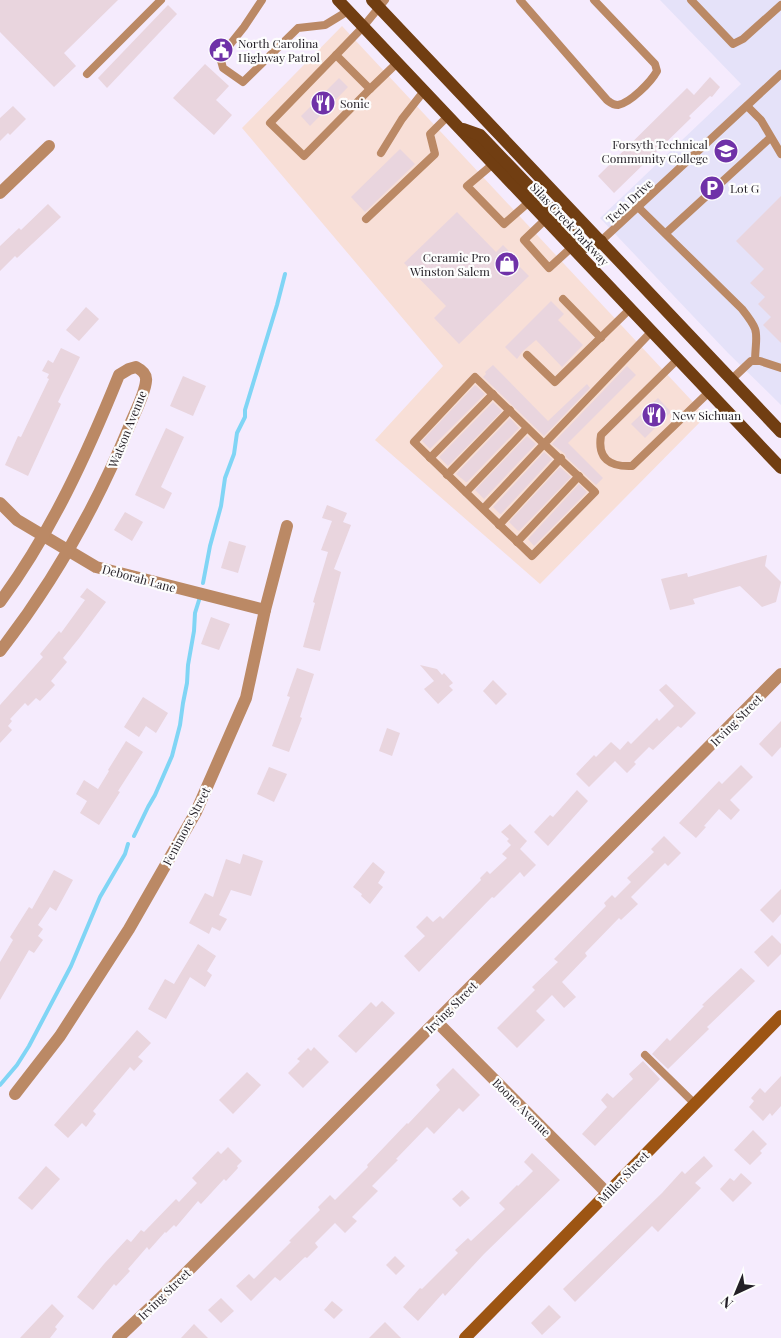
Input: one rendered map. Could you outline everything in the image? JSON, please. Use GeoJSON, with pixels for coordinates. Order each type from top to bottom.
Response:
{"type":"FeatureCollection","features":[{"type":"Feature","properties":{"kind":"main road","name":"Silas Creek Parkway"},"geometry":{"type":"LineString","coordinates":[[338,0],[781,468]]}},
{"type":"Feature","properties":{"kind":"main road","name":"Silas Creek Parkway"},"geometry":{"type":"LineString","coordinates":[[378,2],[781,432]]}},
{"type":"Feature","properties":{"kind":"main road"},"geometry":{"type":"LineString","coordinates":[[458,127],[480,135],[586,247],[592,247],[601,242]]}},
{"type":"Feature","properties":{"kind":"main road","name":"Miller Street"},"geometry":{"type":"LineString","coordinates":[[465,1338],[781,1016]]}},
{"type":"Feature","properties":{"kind":"street"},"geometry":{"type":"LineString","coordinates":[[0,193],[49,146]]}},
{"type":"Feature","properties":{"kind":"street","name":"Watson Avenue"},"geometry":{"type":"LineString","coordinates":[[0,602],[17,579],[43,536],[79,469],[119,375],[136,367],[143,370],[147,380],[118,455],[69,550],[26,618],[0,651]]}},
{"type":"Feature","properties":{"kind":"street","name":"Deborah Lane"},"geometry":{"type":"LineString","coordinates":[[0,504],[17,520],[96,566],[266,610]]}},
{"type":"Feature","properties":{"kind":"street","name":"Fenimore Street"},"geometry":{"type":"LineString","coordinates":[[15,1094],[60,1036],[114,953],[196,812],[246,698],[287,526]]}},
{"type":"Feature","properties":{"kind":"street","name":"Irving Street"},"geometry":{"type":"LineString","coordinates":[[118,1338],[176,1283],[437,1022],[781,674]]}},
{"type":"Feature","properties":{"kind":"street","name":"Boone Avenue"},"geometry":{"type":"LineString","coordinates":[[437,1022],[607,1193]]}},
{"type":"Feature","properties":{"kind":"lane"},"geometry":{"type":"LineString","coordinates":[[87,74],[161,0]]}},
{"type":"Feature","properties":{"kind":"lane"},"geometry":{"type":"LineString","coordinates":[[262,0],[244,27],[220,57],[223,68],[243,82],[298,28],[326,25],[348,11]]}},
{"type":"Feature","properties":{"kind":"lane"},"geometry":{"type":"LineString","coordinates":[[520,0],[607,100],[612,104],[618,105],[634,96],[654,78],[657,71],[655,64],[594,0]]}},
{"type":"Feature","properties":{"kind":"lane"},"geometry":{"type":"LineString","coordinates":[[690,0],[733,44],[743,39],[781,5]]}},
{"type":"Feature","properties":{"kind":"lane"},"geometry":{"type":"LineString","coordinates":[[378,2],[363,27],[270,124],[304,156],[397,63]]}},
{"type":"Feature","properties":{"kind":"lane"},"geometry":{"type":"LineString","coordinates":[[336,55],[370,89]]}},
{"type":"Feature","properties":{"kind":"lane","name":"Tech Drive"},"geometry":{"type":"LineString","coordinates":[[601,242],[781,74]]}},
{"type":"Feature","properties":{"kind":"lane"},"geometry":{"type":"LineString","coordinates":[[381,153],[402,119],[424,91]]}},
{"type":"Feature","properties":{"kind":"lane"},"geometry":{"type":"LineString","coordinates":[[747,106],[761,120],[781,154]]}},
{"type":"Feature","properties":{"kind":"lane"},"geometry":{"type":"LineString","coordinates":[[366,219],[435,154],[430,134],[448,116]]}},
{"type":"Feature","properties":{"kind":"lane"},"geometry":{"type":"LineString","coordinates":[[666,234],[770,138]]}},
{"type":"Feature","properties":{"kind":"lane"},"geometry":{"type":"LineString","coordinates":[[493,164],[466,186],[504,224],[529,202]]}},
{"type":"Feature","properties":{"kind":"lane"},"geometry":{"type":"LineString","coordinates":[[639,208],[742,309],[754,325],[757,334],[755,360]]}},
{"type":"Feature","properties":{"kind":"lane"},"geometry":{"type":"LineString","coordinates":[[546,219],[524,240],[549,268],[572,247]]}},
{"type":"Feature","properties":{"kind":"lane"},"geometry":{"type":"LineString","coordinates":[[563,299],[601,338]]}},
{"type":"Feature","properties":{"kind":"lane"},"geometry":{"type":"LineString","coordinates":[[527,356],[555,382],[630,309]]}},
{"type":"Feature","properties":{"kind":"lane"},"geometry":{"type":"LineString","coordinates":[[483,509],[652,332]]}},
{"type":"Feature","properties":{"kind":"lane"},"geometry":{"type":"LineString","coordinates":[[678,359],[601,435],[599,447],[606,459],[618,467],[632,466],[709,392]]}},
{"type":"Feature","properties":{"kind":"lane"},"geometry":{"type":"LineString","coordinates":[[732,380],[751,361],[755,360],[781,368]]}},
{"type":"Feature","properties":{"kind":"lane"},"geometry":{"type":"LineString","coordinates":[[475,377],[527,428],[596,492],[532,556],[414,442],[475,377]]}},
{"type":"Feature","properties":{"kind":"lane"},"geometry":{"type":"LineString","coordinates":[[430,458],[493,394]]}},
{"type":"Feature","properties":{"kind":"lane"},"geometry":{"type":"LineString","coordinates":[[447,474],[510,410]]}},
{"type":"Feature","properties":{"kind":"lane"},"geometry":{"type":"LineString","coordinates":[[466,492],[527,428]]}},
{"type":"Feature","properties":{"kind":"lane"},"geometry":{"type":"LineString","coordinates":[[499,525],[561,458]]}},
{"type":"Feature","properties":{"kind":"lane"},"geometry":{"type":"LineString","coordinates":[[517,542],[579,476]]}},
{"type":"Feature","properties":{"kind":"lane"},"geometry":{"type":"LineString","coordinates":[[645,1055],[695,1104]]}},
{"type":"Feature","properties":{"kind":"shaded area","name":"Forsyth Technical Community College"},"geometry":{"type":"Polygon","coordinates":[[[660,0],[781,0],[781,405],[728,353],[600,218],[741,84],[660,0]]]}},
{"type":"Feature","properties":{"kind":"shaded area"},"geometry":{"type":"Polygon","coordinates":[[[342,26],[706,416],[540,584],[375,440],[443,366],[242,128],[342,26]]]}},
{"type":"Feature","properties":{"kind":"building"},"geometry":{"type":"Polygon","coordinates":[[[0,0],[118,0],[64,53],[76,66],[54,87],[0,32],[0,0]]]}},
{"type":"Feature","properties":{"kind":"building"},"geometry":{"type":"Polygon","coordinates":[[[168,5],[177,14],[107,88],[98,78],[168,5]]]}},
{"type":"Feature","properties":{"kind":"building"},"geometry":{"type":"Polygon","coordinates":[[[205,64],[229,86],[216,100],[232,115],[214,135],[173,98],[205,64]]]}},
{"type":"Feature","properties":{"kind":"building"},"geometry":{"type":"Polygon","coordinates":[[[710,77],[720,87],[712,97],[710,96],[689,116],[691,118],[614,193],[598,176],[687,88],[694,95],[710,77]]]}},
{"type":"Feature","properties":{"kind":"building","name":"Sonic"},"geometry":{"type":"Polygon","coordinates":[[[339,78],[348,87],[310,126],[301,116],[339,78]]]}},
{"type":"Feature","properties":{"kind":"building"},"geometry":{"type":"Polygon","coordinates":[[[13,106],[26,119],[10,135],[8,133],[0,141],[0,118],[13,106]]]}},
{"type":"Feature","properties":{"kind":"building"},"geometry":{"type":"Polygon","coordinates":[[[400,149],[415,164],[365,212],[351,197],[400,149]]]}},
{"type":"Feature","properties":{"kind":"building"},"geometry":{"type":"Polygon","coordinates":[[[781,196],[781,343],[763,325],[771,317],[758,304],[765,297],[750,283],[764,269],[736,241],[781,196]]]}},
{"type":"Feature","properties":{"kind":"building"},"geometry":{"type":"Polygon","coordinates":[[[48,204],[61,217],[17,258],[15,256],[0,271],[0,246],[19,228],[21,230],[48,204]]]}},
{"type":"Feature","properties":{"kind":"building"},"geometry":{"type":"Polygon","coordinates":[[[457,212],[496,252],[503,245],[518,260],[515,262],[529,276],[459,344],[434,318],[446,306],[404,263],[457,212]]]}},
{"type":"Feature","properties":{"kind":"building"},"geometry":{"type":"Polygon","coordinates":[[[551,301],[564,314],[558,320],[583,345],[562,367],[536,340],[517,359],[505,347],[551,301]]]}},
{"type":"Feature","properties":{"kind":"building"},"geometry":{"type":"Polygon","coordinates":[[[86,307],[99,319],[79,341],[66,330],[86,307]]]}},
{"type":"Feature","properties":{"kind":"building"},"geometry":{"type":"Polygon","coordinates":[[[61,348],[80,357],[58,402],[61,404],[28,476],[5,465],[18,436],[21,437],[49,379],[47,378],[49,374],[42,371],[48,360],[53,363],[61,348]]]}},
{"type":"Feature","properties":{"kind":"building"},"geometry":{"type":"Polygon","coordinates":[[[493,365],[548,421],[587,384],[590,388],[544,436],[483,377],[486,374],[485,372],[493,365]]]}},
{"type":"Feature","properties":{"kind":"building"},"geometry":{"type":"Polygon","coordinates":[[[627,366],[636,375],[568,443],[603,478],[596,485],[565,454],[552,444],[627,366]]]}},
{"type":"Feature","properties":{"kind":"building"},"geometry":{"type":"Polygon","coordinates":[[[183,376],[206,386],[193,416],[170,406],[183,376]]]}},
{"type":"Feature","properties":{"kind":"building"},"geometry":{"type":"Polygon","coordinates":[[[475,385],[485,394],[430,449],[422,441],[475,385]]]}},
{"type":"Feature","properties":{"kind":"building"},"geometry":{"type":"Polygon","coordinates":[[[658,398],[671,412],[645,438],[631,424],[658,398]]]}},
{"type":"Feature","properties":{"kind":"building"},"geometry":{"type":"Polygon","coordinates":[[[493,402],[502,411],[448,466],[439,457],[493,402]]]}},
{"type":"Feature","properties":{"kind":"building"},"geometry":{"type":"Polygon","coordinates":[[[510,418],[519,428],[467,482],[456,474],[510,418]]]}},
{"type":"Feature","properties":{"kind":"building"},"geometry":{"type":"Polygon","coordinates":[[[166,428],[184,437],[161,487],[172,493],[164,509],[135,495],[166,428]]]}},
{"type":"Feature","properties":{"kind":"building"},"geometry":{"type":"Polygon","coordinates":[[[527,436],[536,444],[484,499],[475,490],[527,436]]]}},
{"type":"Feature","properties":{"kind":"building"},"geometry":{"type":"Polygon","coordinates":[[[544,452],[552,459],[500,514],[493,507],[544,452]]]}},
{"type":"Feature","properties":{"kind":"building"},"geometry":{"type":"Polygon","coordinates":[[[560,467],[571,477],[519,531],[517,530],[509,522],[560,467]]]}},
{"type":"Feature","properties":{"kind":"building"},"geometry":{"type":"Polygon","coordinates":[[[579,484],[587,492],[534,546],[528,539],[579,484]]]}},
{"type":"Feature","properties":{"kind":"building"},"geometry":{"type":"Polygon","coordinates":[[[327,505],[347,513],[343,522],[351,525],[334,569],[341,572],[320,651],[303,647],[315,603],[313,602],[328,552],[321,550],[332,521],[322,518],[327,505]]]}},
{"type":"Feature","properties":{"kind":"building"},"geometry":{"type":"Polygon","coordinates":[[[125,512],[143,522],[132,541],[114,530],[125,512]]]}},
{"type":"Feature","properties":{"kind":"building"},"geometry":{"type":"Polygon","coordinates":[[[229,541],[246,546],[238,573],[221,568],[229,541]]]}},
{"type":"Feature","properties":{"kind":"building"},"geometry":{"type":"Polygon","coordinates":[[[767,555],[765,566],[781,582],[776,602],[762,607],[740,586],[693,599],[695,604],[670,610],[661,579],[687,573],[688,577],[767,555]]]}},
{"type":"Feature","properties":{"kind":"building"},"geometry":{"type":"Polygon","coordinates":[[[87,588],[106,602],[63,658],[67,662],[51,681],[55,685],[40,701],[36,698],[28,706],[25,703],[10,719],[12,721],[8,726],[12,730],[0,743],[0,705],[43,657],[40,654],[59,631],[61,633],[85,600],[80,597],[87,588]]]}},
{"type":"Feature","properties":{"kind":"building"},"geometry":{"type":"Polygon","coordinates":[[[211,617],[230,624],[219,650],[201,644],[211,617]]]}},
{"type":"Feature","properties":{"kind":"building"},"geometry":{"type":"Polygon","coordinates":[[[420,665],[437,669],[442,675],[444,673],[453,683],[449,686],[453,690],[438,704],[424,689],[434,681],[420,665]]]}},
{"type":"Feature","properties":{"kind":"building"},"geometry":{"type":"Polygon","coordinates":[[[297,668],[314,674],[300,717],[302,718],[289,752],[272,746],[290,697],[287,696],[297,668]]]}},
{"type":"Feature","properties":{"kind":"building"},"geometry":{"type":"Polygon","coordinates":[[[493,680],[507,694],[496,705],[483,691],[493,680]]]}},
{"type":"Feature","properties":{"kind":"building"},"geometry":{"type":"Polygon","coordinates":[[[666,684],[696,713],[681,728],[678,726],[653,750],[649,747],[634,762],[636,764],[627,773],[615,761],[589,787],[576,774],[594,755],[596,757],[611,742],[620,750],[628,741],[631,744],[657,718],[659,721],[674,706],[659,690],[666,684]]]}},
{"type":"Feature","properties":{"kind":"building"},"geometry":{"type":"Polygon","coordinates":[[[143,697],[168,713],[156,733],[146,726],[139,737],[124,727],[143,697]]]}},
{"type":"Feature","properties":{"kind":"building"},"geometry":{"type":"Polygon","coordinates":[[[781,721],[781,747],[772,757],[759,744],[781,721]]]}},
{"type":"Feature","properties":{"kind":"building"},"geometry":{"type":"Polygon","coordinates":[[[387,728],[400,733],[392,756],[379,751],[387,728]]]}},
{"type":"Feature","properties":{"kind":"building"},"geometry":{"type":"Polygon","coordinates":[[[126,741],[143,752],[99,825],[80,813],[87,801],[76,794],[84,780],[98,789],[126,741]]]}},
{"type":"Feature","properties":{"kind":"building"},"geometry":{"type":"Polygon","coordinates":[[[741,765],[753,777],[730,800],[740,810],[731,820],[719,809],[696,838],[679,823],[719,781],[722,784],[741,765]]]}},
{"type":"Feature","properties":{"kind":"building"},"geometry":{"type":"Polygon","coordinates":[[[269,767],[287,774],[274,802],[257,794],[269,767]]]}},
{"type":"Feature","properties":{"kind":"building"},"geometry":{"type":"Polygon","coordinates":[[[577,790],[588,801],[548,846],[534,832],[550,815],[553,817],[577,790]]]}},
{"type":"Feature","properties":{"kind":"building"},"geometry":{"type":"Polygon","coordinates":[[[510,824],[527,841],[520,849],[536,865],[524,877],[520,872],[494,898],[492,897],[419,972],[404,956],[425,936],[416,927],[427,916],[433,922],[440,916],[443,919],[481,880],[480,878],[487,871],[490,874],[507,858],[502,854],[511,845],[507,841],[509,839],[501,832],[510,824]]]}},
{"type":"Feature","properties":{"kind":"building"},"geometry":{"type":"Polygon","coordinates":[[[664,836],[681,853],[668,866],[665,863],[631,897],[638,904],[621,920],[619,918],[585,953],[587,956],[562,982],[576,997],[564,1008],[552,995],[536,1011],[545,1020],[517,1048],[497,1028],[535,990],[532,987],[558,962],[554,959],[606,906],[604,903],[612,895],[615,898],[631,882],[627,878],[654,852],[651,849],[664,836]]]}},
{"type":"Feature","properties":{"kind":"building"},"geometry":{"type":"Polygon","coordinates":[[[243,854],[263,861],[251,896],[231,890],[219,915],[227,919],[220,931],[212,927],[209,934],[189,923],[205,893],[213,897],[226,859],[240,864],[243,854]]]}},
{"type":"Feature","properties":{"kind":"building"},"geometry":{"type":"Polygon","coordinates":[[[373,862],[385,872],[378,883],[383,887],[370,904],[353,887],[373,862]]]}},
{"type":"Feature","properties":{"kind":"building"},"geometry":{"type":"Polygon","coordinates":[[[54,870],[73,880],[56,911],[50,907],[38,925],[43,929],[38,936],[43,940],[34,953],[29,950],[0,1000],[0,962],[13,940],[10,937],[29,907],[32,909],[54,870]]]}},
{"type":"Feature","properties":{"kind":"building"},"geometry":{"type":"Polygon","coordinates":[[[781,889],[781,914],[773,923],[760,910],[781,889]]]}},
{"type":"Feature","properties":{"kind":"building"},"geometry":{"type":"Polygon","coordinates":[[[772,935],[781,944],[781,954],[768,967],[754,952],[772,935]]]}},
{"type":"Feature","properties":{"kind":"building"},"geometry":{"type":"Polygon","coordinates":[[[198,944],[216,956],[207,971],[212,975],[205,987],[190,977],[166,1019],[148,1009],[165,979],[174,984],[198,944]]]}},
{"type":"Feature","properties":{"kind":"building"},"geometry":{"type":"Polygon","coordinates":[[[741,968],[755,981],[707,1027],[709,1029],[668,1069],[652,1054],[667,1038],[670,1041],[704,1006],[702,1005],[741,968]]]}},
{"type":"Feature","properties":{"kind":"building"},"geometry":{"type":"Polygon","coordinates":[[[382,1001],[395,1013],[356,1053],[338,1036],[371,1002],[376,1007],[382,1001]]]}},
{"type":"Feature","properties":{"kind":"building"},"geometry":{"type":"Polygon","coordinates":[[[137,1030],[151,1043],[138,1057],[143,1061],[134,1071],[130,1067],[93,1111],[96,1114],[86,1127],[82,1123],[68,1138],[54,1125],[137,1030]]]}},
{"type":"Feature","properties":{"kind":"building"},"geometry":{"type":"Polygon","coordinates":[[[314,1047],[329,1062],[303,1088],[288,1073],[300,1061],[297,1059],[308,1048],[311,1051],[314,1047]]]}},
{"type":"Feature","properties":{"kind":"building"},"geometry":{"type":"Polygon","coordinates":[[[643,1061],[660,1079],[595,1146],[582,1134],[607,1107],[601,1100],[607,1093],[613,1098],[633,1079],[629,1074],[643,1061]]]}},
{"type":"Feature","properties":{"kind":"building"},"geometry":{"type":"Polygon","coordinates":[[[453,1068],[480,1095],[463,1112],[459,1108],[434,1134],[427,1127],[372,1186],[378,1191],[352,1217],[357,1221],[345,1233],[335,1223],[315,1243],[318,1247],[307,1258],[305,1257],[280,1281],[275,1277],[251,1301],[236,1286],[249,1274],[254,1279],[320,1210],[318,1207],[330,1195],[335,1200],[368,1167],[367,1165],[440,1090],[436,1085],[453,1068]]]}},
{"type":"Feature","properties":{"kind":"building"},"geometry":{"type":"Polygon","coordinates":[[[247,1072],[261,1085],[233,1114],[219,1100],[247,1072]]]}},
{"type":"Feature","properties":{"kind":"building"},"geometry":{"type":"Polygon","coordinates":[[[781,1076],[781,1106],[772,1116],[770,1113],[763,1121],[749,1107],[754,1101],[751,1098],[760,1088],[765,1093],[781,1076]]]}},
{"type":"Feature","properties":{"kind":"building"},"geometry":{"type":"Polygon","coordinates":[[[753,1130],[767,1144],[760,1151],[762,1153],[750,1165],[734,1150],[753,1130]]]}},
{"type":"Feature","properties":{"kind":"building"},"geometry":{"type":"Polygon","coordinates":[[[228,1147],[242,1161],[226,1181],[224,1179],[201,1204],[198,1201],[176,1227],[174,1225],[165,1232],[149,1250],[147,1247],[128,1269],[130,1271],[116,1286],[114,1284],[93,1310],[77,1297],[127,1239],[131,1242],[141,1230],[144,1232],[176,1199],[179,1202],[197,1183],[192,1178],[218,1151],[221,1154],[228,1147]]]}},
{"type":"Feature","properties":{"kind":"building"},"geometry":{"type":"Polygon","coordinates":[[[532,1153],[560,1180],[484,1254],[445,1296],[443,1293],[418,1321],[403,1307],[420,1288],[422,1289],[458,1253],[455,1250],[468,1238],[471,1241],[505,1209],[499,1203],[533,1171],[524,1162],[532,1153]]]}},
{"type":"Feature","properties":{"kind":"building"},"geometry":{"type":"Polygon","coordinates":[[[704,1156],[713,1166],[695,1183],[701,1188],[658,1232],[652,1226],[575,1302],[563,1289],[662,1193],[682,1171],[685,1174],[704,1156]]]}},
{"type":"Feature","properties":{"kind":"building"},"geometry":{"type":"Polygon","coordinates":[[[46,1166],[60,1179],[32,1210],[18,1198],[46,1166]]]}},
{"type":"Feature","properties":{"kind":"building"},"geometry":{"type":"Polygon","coordinates":[[[741,1173],[752,1183],[733,1202],[720,1189],[730,1178],[734,1181],[741,1173]]]}},
{"type":"Feature","properties":{"kind":"building"},"geometry":{"type":"Polygon","coordinates":[[[462,1190],[470,1198],[460,1207],[452,1199],[462,1190]]]}},
{"type":"Feature","properties":{"kind":"building"},"geometry":{"type":"Polygon","coordinates":[[[395,1256],[405,1266],[396,1275],[386,1265],[395,1256]]]}},
{"type":"Feature","properties":{"kind":"building"},"geometry":{"type":"Polygon","coordinates":[[[221,1298],[234,1311],[221,1323],[208,1310],[221,1298]]]}},
{"type":"Feature","properties":{"kind":"building"},"geometry":{"type":"Polygon","coordinates":[[[332,1301],[343,1310],[334,1319],[324,1310],[332,1301]]]}},
{"type":"Feature","properties":{"kind":"building"},"geometry":{"type":"Polygon","coordinates":[[[52,1304],[64,1316],[55,1327],[57,1329],[50,1338],[20,1338],[52,1304]]]}},
{"type":"Feature","properties":{"kind":"building"},"geometry":{"type":"Polygon","coordinates":[[[549,1305],[561,1317],[542,1335],[531,1323],[549,1305]]]}},
{"type":"Feature","properties":{"kind":"building"},"geometry":{"type":"Polygon","coordinates":[[[385,1322],[401,1338],[369,1338],[385,1322]]]}},
{"type":"Feature","properties":{"kind":"building"},"geometry":{"type":"Polygon","coordinates":[[[194,1324],[208,1338],[181,1338],[194,1324]]]}},
{"type":"Feature","properties":{"kind":"waterway"},"geometry":{"type":"LineString","coordinates":[[203,583],[210,546],[221,506],[225,478],[234,454],[237,433],[245,417],[245,410],[285,274]]}},
{"type":"Feature","properties":{"kind":"waterway"},"geometry":{"type":"LineString","coordinates":[[134,836],[172,756],[180,725],[195,613],[200,597]]}},
{"type":"Feature","properties":{"kind":"waterway"},"geometry":{"type":"LineString","coordinates":[[0,1085],[17,1065],[29,1046],[71,966],[100,897],[125,854],[128,844]]}},
{"type":"Feature","properties":{"kind":"place","name":"North Carolina Highway Patrol"},"geometry":{"type":"Point","coordinates":[221,50]}},
{"type":"Feature","properties":{"kind":"place","name":"Sonic"},"geometry":{"type":"Point","coordinates":[323,103]}},
{"type":"Feature","properties":{"kind":"place","name":"Forsyth Technical Community College"},"geometry":{"type":"Point","coordinates":[726,151]}},
{"type":"Feature","properties":{"kind":"place","name":"Lot G"},"geometry":{"type":"Point","coordinates":[712,188]}},
{"type":"Feature","properties":{"kind":"place","name":"Ceramic Pro Winston Salem"},"geometry":{"type":"Point","coordinates":[507,264]}},
{"type":"Feature","properties":{"kind":"place","name":"New Sichuan"},"geometry":{"type":"Point","coordinates":[654,415]}}]}
